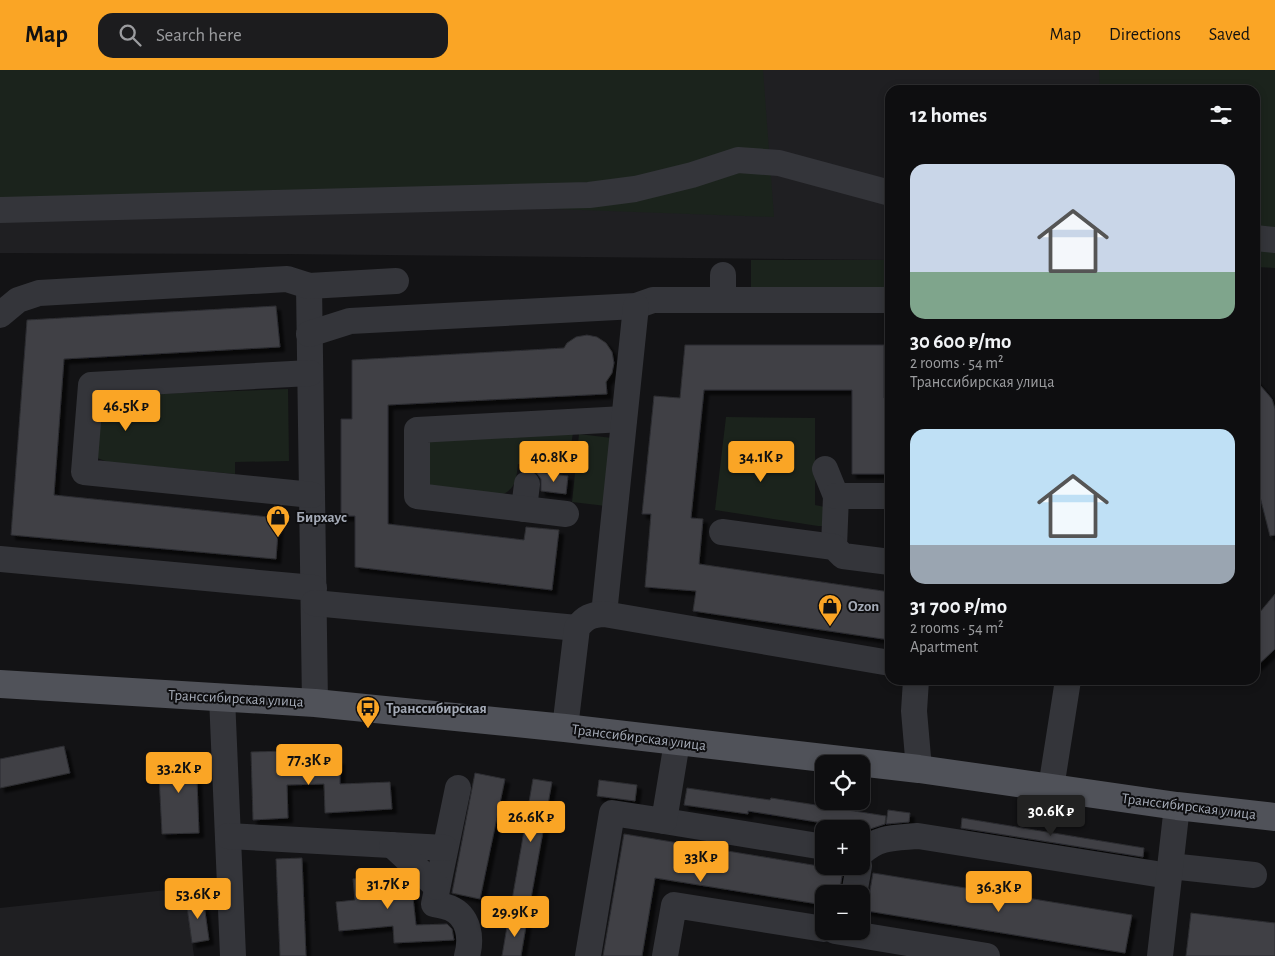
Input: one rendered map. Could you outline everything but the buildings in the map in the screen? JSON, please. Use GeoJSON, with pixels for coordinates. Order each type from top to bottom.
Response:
{"type":"FeatureCollection","features":[{"type":"Feature","properties":{"kind":"main road","name":"Транссибирская улица"},"geometry":{"type":"LineString","coordinates":[[0,684],[315,703],[565,728],[919,769],[1177,806],[1275,817]]}},
{"type":"Feature","properties":{"kind":"lane"},"geometry":{"type":"LineString","coordinates":[[0,210],[589,195],[635,189],[692,175],[738,160],[778,163],[885,192]]}},
{"type":"Feature","properties":{"kind":"lane"},"geometry":{"type":"LineString","coordinates":[[1260,238],[1275,240]]}},
{"type":"Feature","properties":{"kind":"lane"},"geometry":{"type":"LineString","coordinates":[[0,315],[18,300],[39,293],[287,279],[308,286],[396,281]]}},
{"type":"Feature","properties":{"kind":"lane"},"geometry":{"type":"LineString","coordinates":[[348,284],[350,322]]}},
{"type":"Feature","properties":{"kind":"lane"},"geometry":{"type":"LineString","coordinates":[[308,286],[315,703]]}},
{"type":"Feature","properties":{"kind":"lane"},"geometry":{"type":"LineString","coordinates":[[309,334],[350,322],[636,306],[652,300],[723,288],[885,300]]}},
{"type":"Feature","properties":{"kind":"lane"},"geometry":{"type":"LineString","coordinates":[[604,614],[636,306]]}},
{"type":"Feature","properties":{"kind":"lane"},"geometry":{"type":"LineString","coordinates":[[310,373],[91,385],[84,472],[312,495]]}},
{"type":"Feature","properties":{"kind":"lane"},"geometry":{"type":"LineString","coordinates":[[566,514],[525,497],[416,496],[416,430],[624,419]]}},
{"type":"Feature","properties":{"kind":"lane"},"geometry":{"type":"LineString","coordinates":[[825,469],[836,496],[834,548]]}},
{"type":"Feature","properties":{"kind":"lane"},"geometry":{"type":"LineString","coordinates":[[836,496],[885,496]]}},
{"type":"Feature","properties":{"kind":"lane"},"geometry":{"type":"LineString","coordinates":[[722,532],[834,548],[843,556],[885,561]]}},
{"type":"Feature","properties":{"kind":"lane"},"geometry":{"type":"LineString","coordinates":[[0,559],[577,628]]}},
{"type":"Feature","properties":{"kind":"lane"},"geometry":{"type":"LineString","coordinates":[[565,728],[577,628],[583,619],[592,615],[604,614],[885,662]]}},
{"type":"Feature","properties":{"kind":"lane"},"geometry":{"type":"LineString","coordinates":[[916,685],[914,711],[919,769]]}},
{"type":"Feature","properties":{"kind":"lane"},"geometry":{"type":"LineString","coordinates":[[1051,788],[1067,685]]}},
{"type":"Feature","properties":{"kind":"lane"},"geometry":{"type":"LineString","coordinates":[[222,697],[233,956]]}},
{"type":"Feature","properties":{"kind":"lane"},"geometry":{"type":"LineString","coordinates":[[664,821],[677,742]]}},
{"type":"Feature","properties":{"kind":"lane"},"geometry":{"type":"LineString","coordinates":[[458,788],[434,904],[451,908],[464,918],[469,930],[470,946],[467,956]]}},
{"type":"Feature","properties":{"kind":"lane"},"geometry":{"type":"LineString","coordinates":[[1160,956],[1177,806]]}},
{"type":"Feature","properties":{"kind":"lane"},"geometry":{"type":"LineString","coordinates":[[588,956],[612,813],[815,846]]}},
{"type":"Feature","properties":{"kind":"lane"},"geometry":{"type":"LineString","coordinates":[[228,836],[446,848]]}},
{"type":"Feature","properties":{"kind":"lane"},"geometry":{"type":"LineString","coordinates":[[870,845],[887,838],[918,836],[1170,871],[1254,876]]}},
{"type":"Feature","properties":{"kind":"lane"},"geometry":{"type":"LineString","coordinates":[[392,845],[438,887]]}},
{"type":"Feature","properties":{"kind":"lane"},"geometry":{"type":"LineString","coordinates":[[665,956],[674,905],[815,927]]}},
{"type":"Feature","properties":{"kind":"lane"},"geometry":{"type":"LineString","coordinates":[[870,936],[987,956]]}},
{"type":"Feature","properties":{"kind":"shaded area"},"geometry":{"type":"Polygon","coordinates":[[[0,70],[1275,70],[1260,85],[885,85],[885,260],[0,253],[0,70]]]}},
{"type":"Feature","properties":{"kind":"shaded area"},"geometry":{"type":"Polygon","coordinates":[[[0,70],[763,70],[774,217],[232,197],[0,199],[0,70]]]}},
{"type":"Feature","properties":{"kind":"shaded area"},"geometry":{"type":"Polygon","coordinates":[[[1099,70],[1275,70],[1275,268],[1260,267],[1260,85],[1100,85],[1099,70]]]}},
{"type":"Feature","properties":{"kind":"shaded area"},"geometry":{"type":"Polygon","coordinates":[[[751,260],[885,260],[885,287],[751,287],[751,260]]]}},
{"type":"Feature","properties":{"kind":"shaded area"},"geometry":{"type":"Polygon","coordinates":[[[288,389],[289,461],[235,462],[235,474],[108,462],[97,458],[99,396],[288,389]]]}},
{"type":"Feature","properties":{"kind":"shaded area"},"geometry":{"type":"Polygon","coordinates":[[[726,417],[815,418],[815,505],[825,507],[825,526],[715,510],[726,417]]]}},
{"type":"Feature","properties":{"kind":"shaded area"},"geometry":{"type":"Polygon","coordinates":[[[573,432],[568,469],[518,464],[514,484],[509,490],[499,496],[434,491],[424,482],[429,441],[573,432]]]}},
{"type":"Feature","properties":{"kind":"shaded area"},"geometry":{"type":"Polygon","coordinates":[[[579,434],[612,438],[606,506],[572,502],[579,434]]]}},
{"type":"Feature","properties":{"kind":"shaded area"},"geometry":{"type":"Polygon","coordinates":[[[185,888],[194,956],[0,956],[0,908],[185,888]]]}},
{"type":"Feature","properties":{"kind":"place","name":"Бирхаус"},"geometry":{"type":"Point","coordinates":[278,538]}},
{"type":"Feature","properties":{"kind":"place","name":"Ozon"},"geometry":{"type":"Point","coordinates":[830,627]}},
{"type":"Feature","properties":{"kind":"place","name":"Транссибирская"},"geometry":{"type":"Point","coordinates":[368,729]}}]}
